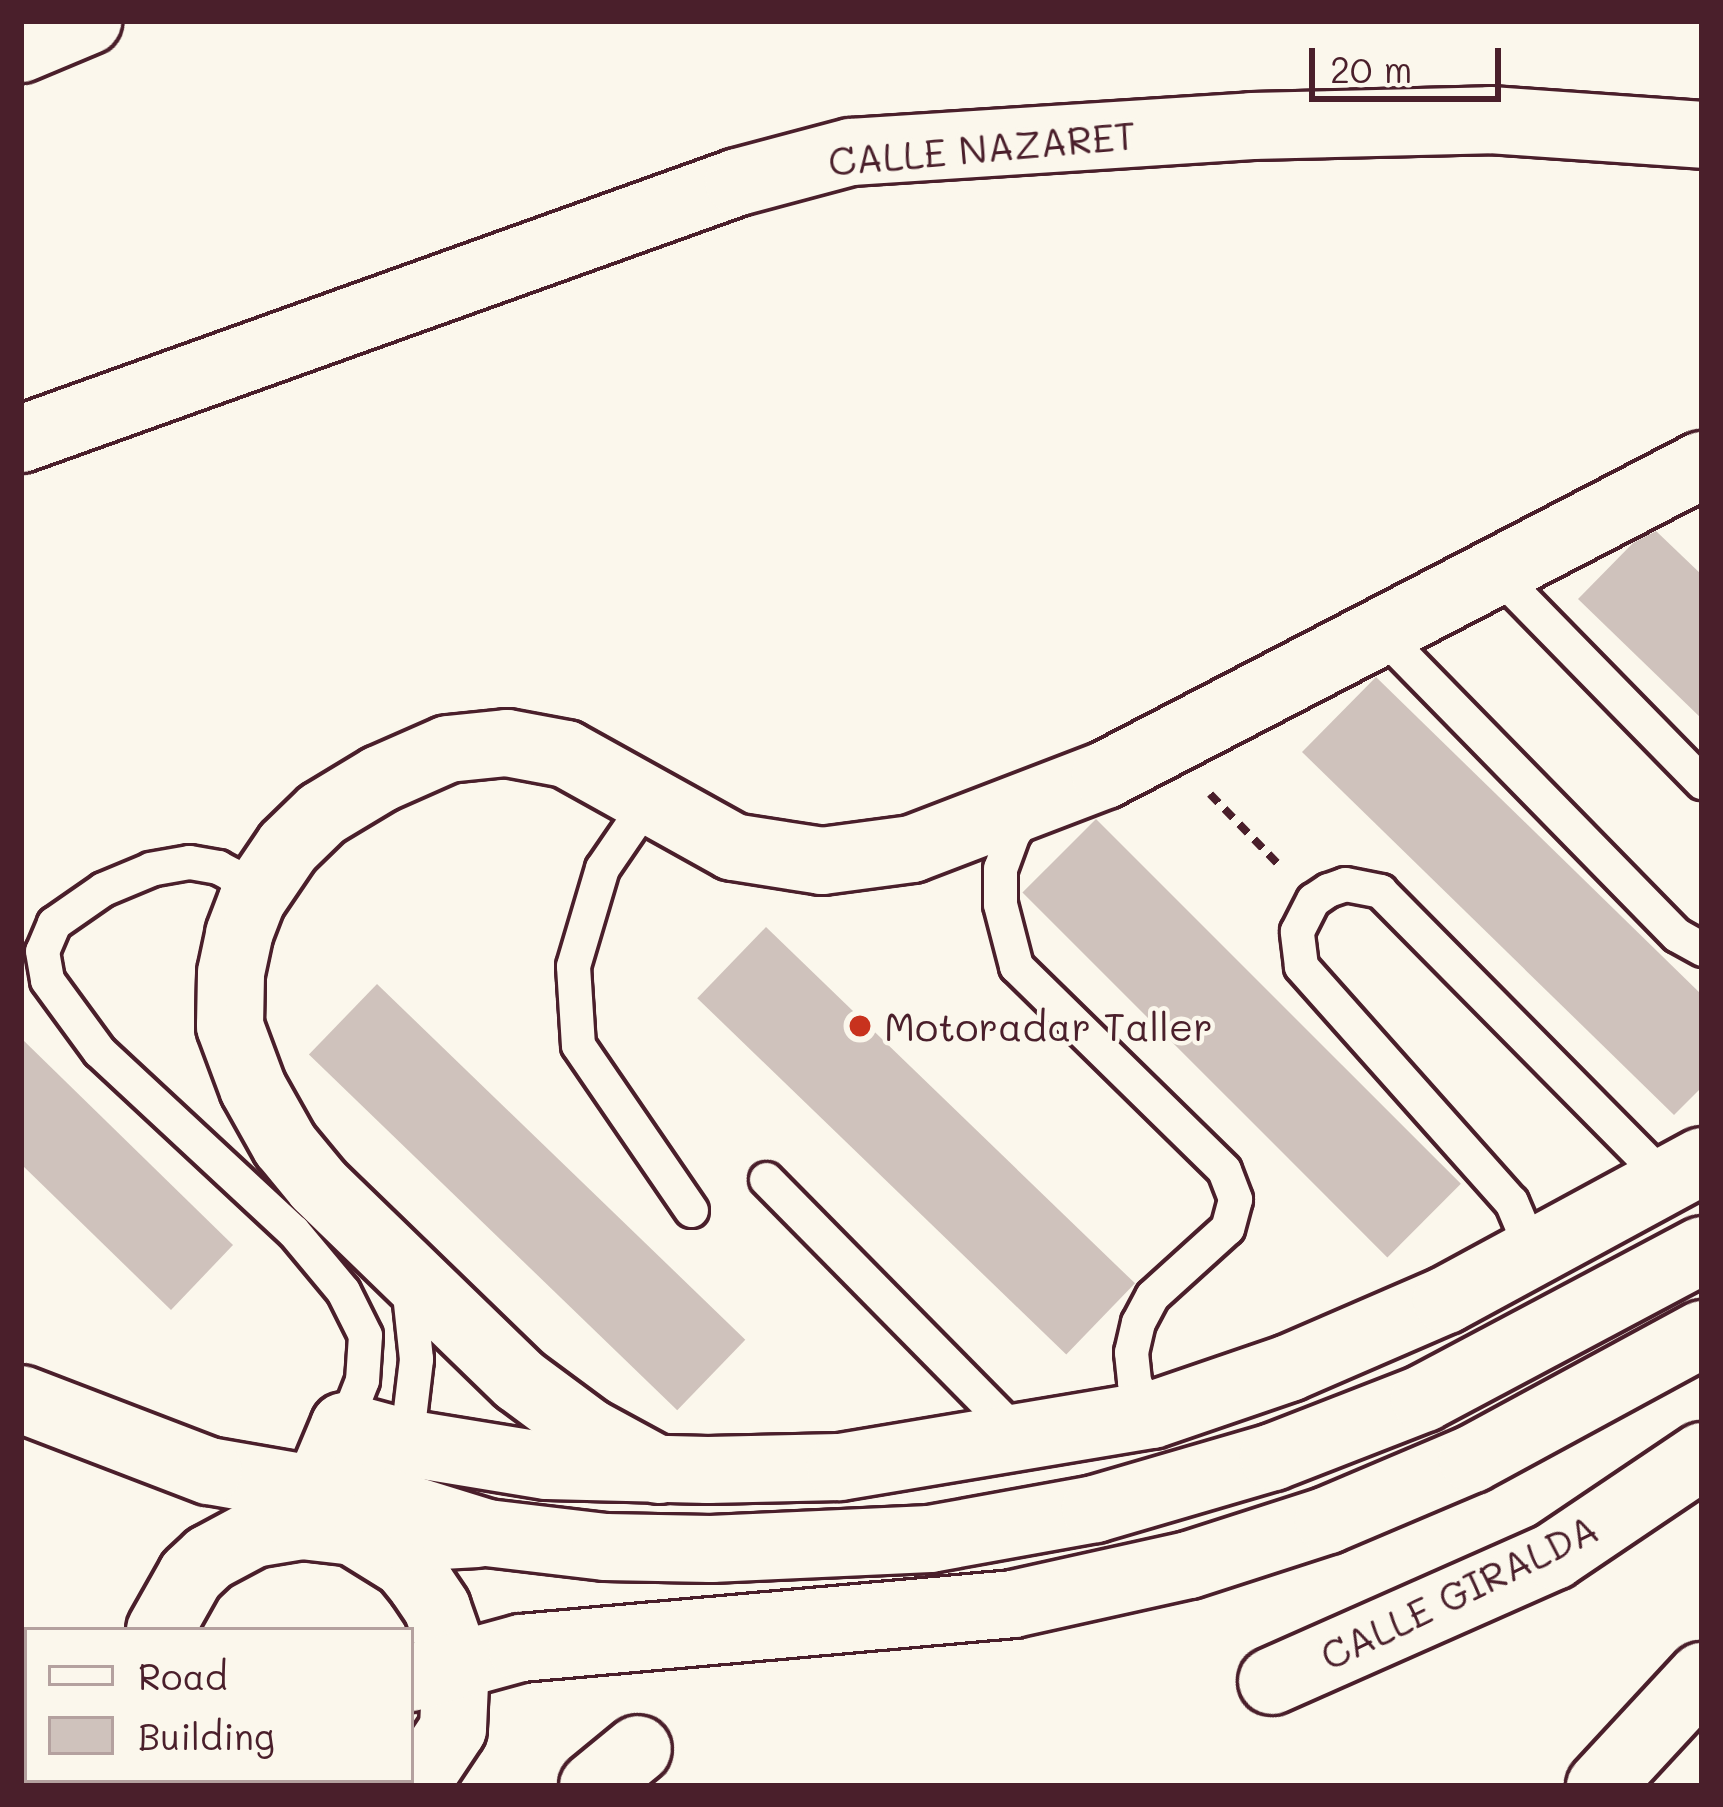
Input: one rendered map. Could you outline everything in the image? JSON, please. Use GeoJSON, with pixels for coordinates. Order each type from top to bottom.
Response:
{"type":"FeatureCollection","features":[{"type":"Feature","properties":{"kind":"main road"},"geometry":{"type":"LineString","coordinates":[[21,49],[88,21]]}},
{"type":"Feature","properties":{"kind":"main road","name":"CALLE NAZARET"},"geometry":{"type":"LineString","coordinates":[[21,439],[738,182],[850,152],[1252,127],[1490,120],[1702,135]]}},
{"type":"Feature","properties":{"kind":"main road"},"geometry":{"type":"LineString","coordinates":[[659,1470],[550,1405],[303,1167],[253,1088],[230,1026],[231,973],[252,900],[287,847],[322,814],[380,779],[448,749],[507,743],[566,754],[733,847],[822,861],[912,849],[1035,804],[1162,744],[1702,465]]}},
{"type":"Feature","properties":{"kind":"main road"},"geometry":{"type":"LineString","coordinates":[[161,1627],[176,1594],[209,1558],[254,1534],[354,1499],[547,1466],[659,1470],[840,1467],[1152,1415],[1289,1368],[1515,1264],[1685,1171]]}},
{"type":"Feature","properties":{"kind":"main road"},"geometry":{"type":"LineString","coordinates":[[21,1400],[209,1471],[354,1499],[487,1532],[605,1547],[711,1549],[930,1539],[1095,1509],[1274,1457],[1424,1398],[1702,1250]]}},
{"type":"Feature","properties":{"kind":"main road"},"geometry":{"type":"LineString","coordinates":[[434,1670],[521,1648],[1013,1604],[1189,1565],[1328,1520],[1472,1460],[1702,1334]]}},
{"type":"Feature","properties":{"kind":"main road"},"geometry":{"type":"LineString","coordinates":[[344,1426],[354,1499],[422,1584],[434,1670],[453,1729],[436,1774]]}},
{"type":"Feature","properties":{"kind":"main road","name":"CALLE GIRALDA"},"geometry":{"type":"LineString","coordinates":[[1272,1681],[1553,1556],[1702,1456]]}},
{"type":"Feature","properties":{"kind":"main road"},"geometry":{"type":"LineString","coordinates":[[547,1466],[711,1549]]}},
{"type":"Feature","properties":{"kind":"main road"},"geometry":{"type":"LineString","coordinates":[[1600,1786],[1692,1708]]}},
{"type":"Feature","properties":{"kind":"lane"},"geometry":{"type":"LineString","coordinates":[[1497,573],[1702,782]]}},
{"type":"Feature","properties":{"kind":"lane"},"geometry":{"type":"LineString","coordinates":[[1380,632],[1677,935],[1702,949]]}},
{"type":"Feature","properties":{"kind":"lane"},"geometry":{"type":"LineString","coordinates":[[650,798],[602,868],[573,966],[578,1045],[691,1210]]}},
{"type":"Feature","properties":{"kind":"lane"},"geometry":{"type":"LineString","coordinates":[[1035,804],[1013,833],[1000,868],[1000,904],[1016,966],[1224,1171],[1235,1198],[1227,1228],[1151,1296],[1138,1322],[1131,1352],[1134,1382],[1152,1415]]}},
{"type":"Feature","properties":{"kind":"lane"},"geometry":{"type":"LineString","coordinates":[[252,900],[243,885],[218,867],[188,862],[151,869],[103,889],[54,923],[42,951],[46,980],[99,1052],[293,1232],[343,1291],[365,1335],[362,1380],[344,1426]]}},
{"type":"Feature","properties":{"kind":"lane"},"geometry":{"type":"LineString","coordinates":[[1515,1264],[1524,1232],[1511,1202],[1300,966],[1297,931],[1313,900],[1346,884],[1380,891],[1685,1171]]}},
{"type":"Feature","properties":{"kind":"lane"},"geometry":{"type":"LineString","coordinates":[[766,1180],[1022,1440]]}},
{"type":"Feature","properties":{"kind":"lane"},"geometry":{"type":"LineString","coordinates":[[354,1499],[415,1389],[416,1330],[402,1265]]}},
{"type":"Feature","properties":{"kind":"path"},"geometry":{"type":"LineString","coordinates":[[1162,744],[1313,900]]}},
{"type":"Feature","properties":{"kind":"building"},"geometry":{"type":"Polygon","coordinates":[[[1656,531],[1702,575],[1702,719],[1578,599],[1633,543],[1656,531]]]}},
{"type":"Feature","properties":{"kind":"building"},"geometry":{"type":"Polygon","coordinates":[[[1376,677],[1702,995],[1702,1087],[1674,1115],[1302,752],[1376,677]]]}},
{"type":"Feature","properties":{"kind":"building"},"geometry":{"type":"Polygon","coordinates":[[[1096,819],[1461,1184],[1387,1257],[1022,893],[1096,819]]]}},
{"type":"Feature","properties":{"kind":"building"},"geometry":{"type":"Polygon","coordinates":[[[766,927],[1135,1283],[1066,1355],[697,998],[766,927]]]}},
{"type":"Feature","properties":{"kind":"building"},"geometry":{"type":"Polygon","coordinates":[[[377,984],[745,1340],[677,1410],[309,1054],[377,984]]]}},
{"type":"Feature","properties":{"kind":"building"},"geometry":{"type":"Polygon","coordinates":[[[21,1038],[233,1245],[171,1310],[21,1164],[21,1038]]]}},
{"type":"Feature","properties":{"kind":"place","name":"Motoradar Taller"},"geometry":{"type":"Point","coordinates":[860,1026]}}]}
